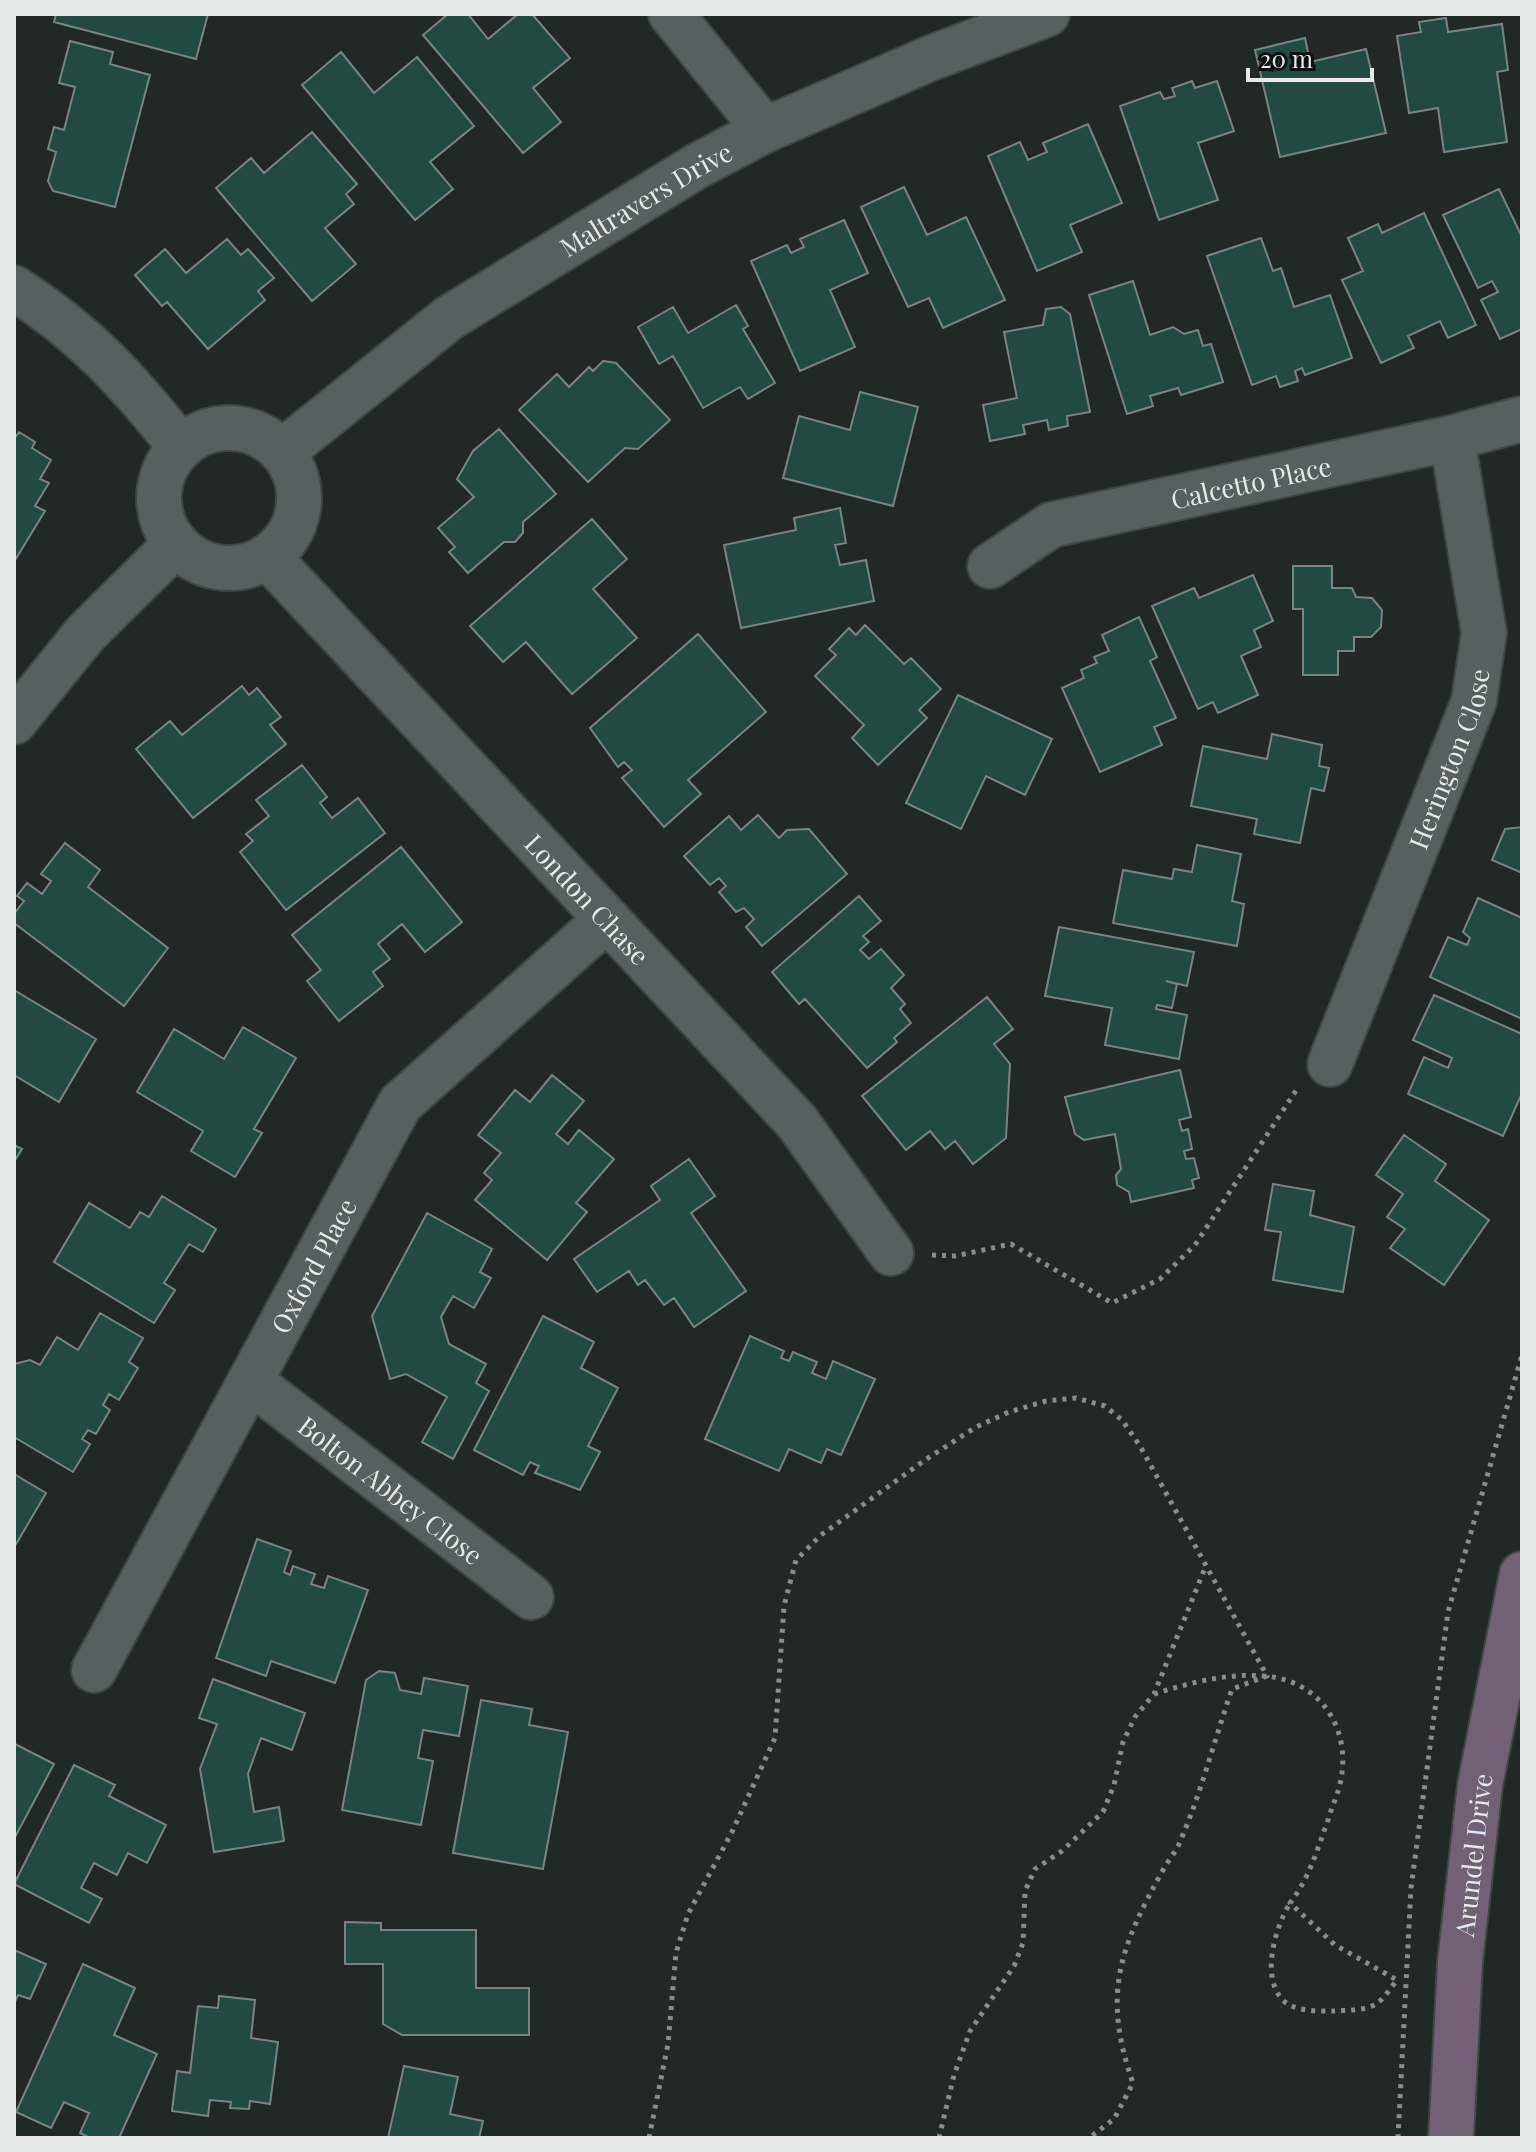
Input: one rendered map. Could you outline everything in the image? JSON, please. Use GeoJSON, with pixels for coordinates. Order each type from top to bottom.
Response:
{"type":"FeatureCollection","features":[{"type":"Feature","properties":{"kind":"main road","name":"Arundel Drive"},"geometry":{"type":"LineString","coordinates":[[1451,2138],[1460,1962],[1480,1785],[1522,1574]]}},
{"type":"Feature","properties":{"kind":"street"},"geometry":{"type":"LineString","coordinates":[[671,14],[765,130]]}},
{"type":"Feature","properties":{"kind":"street","name":"Maltravers Drive"},"geometry":{"type":"LineString","coordinates":[[282,452],[449,318],[697,166],[765,130],[931,58],[1047,14]]}},
{"type":"Feature","properties":{"kind":"street"},"geometry":{"type":"LineString","coordinates":[[14,288],[51,311],[125,377],[180,446]]}},
{"type":"Feature","properties":{"kind":"street","name":"Calcetto Place"},"geometry":{"type":"LineString","coordinates":[[990,566],[1051,525],[1452,438],[1522,419]]}},
{"type":"Feature","properties":{"kind":"street"},"geometry":{"type":"LineString","coordinates":[[232,427],[260,435],[282,452],[297,478],[299,508],[289,536],[268,557],[236,568],[203,564],[175,545],[159,513],[161,477],[180,446],[204,432],[232,427]]}},
{"type":"Feature","properties":{"kind":"street","name":"Herington Close"},"geometry":{"type":"LineString","coordinates":[[1330,1064],[1474,701],[1484,633],[1452,438]]}},
{"type":"Feature","properties":{"kind":"street"},"geometry":{"type":"LineString","coordinates":[[14,722],[85,634],[175,545]]}},
{"type":"Feature","properties":{"kind":"street","name":"London Chase"},"geometry":{"type":"LineString","coordinates":[[268,557],[797,1122],[891,1253]]}},
{"type":"Feature","properties":{"kind":"street","name":"Oxford Place"},"geometry":{"type":"LineString","coordinates":[[94,1670],[400,1104],[607,919]]}},
{"type":"Feature","properties":{"kind":"street","name":"Bolton Abbey Close"},"geometry":{"type":"LineString","coordinates":[[250,1381],[531,1597]]}},
{"type":"Feature","properties":{"kind":"path"},"geometry":{"type":"LineString","coordinates":[[891,1253],[955,1256],[1011,1244],[1112,1303],[1160,1279],[1195,1245],[1294,1092],[1330,1064]]}},
{"type":"Feature","properties":{"kind":"path"},"geometry":{"type":"LineString","coordinates":[[1398,2138],[1411,1888],[1448,1612],[1522,1355]]}},
{"type":"Feature","properties":{"kind":"path"},"geometry":{"type":"LineString","coordinates":[[649,2138],[668,2044],[676,1953],[688,1914],[732,1832],[775,1738],[784,1606],[796,1560],[821,1535],[976,1427],[1034,1405],[1076,1398],[1105,1406],[1122,1420],[1267,1676]]}},
{"type":"Feature","properties":{"kind":"path"},"geometry":{"type":"LineString","coordinates":[[939,2138],[954,2075],[970,2031],[1019,1955],[1023,1943],[1025,1891],[1035,1869],[1073,1841],[1103,1812],[1114,1785],[1123,1742],[1135,1717],[1154,1694],[1206,1566]]}},
{"type":"Feature","properties":{"kind":"path"},"geometry":{"type":"LineString","coordinates":[[1089,2138],[1114,2119],[1133,2083],[1116,2017],[1124,1946],[1179,1845],[1206,1776],[1217,1729],[1232,1689],[1267,1676]]}},
{"type":"Feature","properties":{"kind":"path"},"geometry":{"type":"LineString","coordinates":[[1154,1694],[1216,1678],[1267,1676],[1314,1696],[1330,1711],[1340,1729],[1341,1778],[1305,1884],[1290,1903],[1279,1921],[1273,1983],[1282,1999],[1302,2009],[1356,2010],[1376,2004],[1397,1980],[1335,1945],[1290,1903]]}},
{"type":"Feature","properties":{"kind":"building"},"geometry":{"type":"Polygon","coordinates":[[[56,14],[208,14],[196,59],[54,22],[56,14]]]}},
{"type":"Feature","properties":{"kind":"building"},"geometry":{"type":"Polygon","coordinates":[[[448,14],[468,14],[488,39],[518,14],[532,14],[570,58],[533,88],[561,122],[523,153],[423,35],[448,14]]]}},
{"type":"Feature","properties":{"kind":"building"},"geometry":{"type":"Polygon","coordinates":[[[1446,18],[1448,32],[1502,24],[1508,70],[1497,72],[1507,142],[1444,152],[1438,108],[1409,113],[1397,36],[1421,32],[1419,22],[1446,18]]]}},
{"type":"Feature","properties":{"kind":"building"},"geometry":{"type":"Polygon","coordinates":[[[1305,38],[1310,62],[1366,49],[1386,133],[1280,157],[1255,50],[1305,38]]]}},
{"type":"Feature","properties":{"kind":"building"},"geometry":{"type":"Polygon","coordinates":[[[70,41],[113,52],[110,64],[150,75],[115,207],[53,191],[48,181],[56,152],[48,149],[54,127],[64,130],[75,87],[59,83],[70,41]]]}},
{"type":"Feature","properties":{"kind":"building"},"geometry":{"type":"Polygon","coordinates":[[[341,52],[374,93],[417,57],[474,126],[430,162],[453,189],[415,220],[302,85],[341,52]]]}},
{"type":"Feature","properties":{"kind":"building"},"geometry":{"type":"Polygon","coordinates":[[[1192,81],[1195,88],[1217,81],[1234,131],[1198,143],[1218,200],[1159,220],[1120,106],[1160,92],[1164,99],[1175,96],[1172,88],[1192,81]]]}},
{"type":"Feature","properties":{"kind":"building"},"geometry":{"type":"Polygon","coordinates":[[[1088,124],[1122,203],[1070,225],[1082,252],[1037,271],[988,156],[1020,142],[1028,160],[1047,152],[1043,143],[1088,124]]]}},
{"type":"Feature","properties":{"kind":"building"},"geometry":{"type":"Polygon","coordinates":[[[312,132],[357,184],[346,194],[354,204],[325,228],[356,264],[312,301],[216,188],[251,158],[264,173],[312,132]]]}},
{"type":"Feature","properties":{"kind":"building"},"geometry":{"type":"Polygon","coordinates":[[[904,187],[927,235],[966,217],[1005,300],[943,328],[929,298],[908,307],[861,207],[904,187]]]}},
{"type":"Feature","properties":{"kind":"building"},"geometry":{"type":"Polygon","coordinates":[[[1499,189],[1522,237],[1522,329],[1500,339],[1481,300],[1498,292],[1492,281],[1478,288],[1443,215],[1499,189]]]}},
{"type":"Feature","properties":{"kind":"building"},"geometry":{"type":"Polygon","coordinates":[[[1424,213],[1476,325],[1448,338],[1440,321],[1408,336],[1414,348],[1381,363],[1342,280],[1363,271],[1348,238],[1378,224],[1382,233],[1424,213]]]}},
{"type":"Feature","properties":{"kind":"building"},"geometry":{"type":"Polygon","coordinates":[[[844,220],[868,273],[830,290],[855,347],[800,371],[751,261],[787,245],[791,253],[804,247],[800,239],[844,220]]]}},
{"type":"Feature","properties":{"kind":"building"},"geometry":{"type":"Polygon","coordinates":[[[1261,238],[1273,271],[1281,268],[1294,307],[1330,295],[1352,358],[1305,375],[1302,368],[1295,371],[1298,381],[1280,387],[1276,376],[1252,385],[1207,256],[1261,238]]]}},
{"type":"Feature","properties":{"kind":"building"},"geometry":{"type":"Polygon","coordinates":[[[227,239],[241,255],[248,249],[274,278],[258,291],[265,300],[208,349],[167,302],[162,306],[135,275],[165,249],[186,273],[227,239]]]}},
{"type":"Feature","properties":{"kind":"building"},"geometry":{"type":"Polygon","coordinates":[[[1133,281],[1150,335],[1173,327],[1184,334],[1198,330],[1203,346],[1211,344],[1223,382],[1181,395],[1178,388],[1150,396],[1153,406],[1127,414],[1089,295],[1133,281]]]}},
{"type":"Feature","properties":{"kind":"building"},"geometry":{"type":"Polygon","coordinates":[[[736,305],[748,326],[743,329],[775,383],[748,399],[740,387],[703,408],[673,356],[659,364],[638,327],[673,307],[688,333],[736,305]]]}},
{"type":"Feature","properties":{"kind":"building"},"geometry":{"type":"Polygon","coordinates":[[[1061,307],[1070,314],[1090,412],[1067,416],[1068,426],[1049,430],[1047,420],[1023,425],[1025,434],[990,441],[983,405],[1017,398],[1004,332],[1043,325],[1046,309],[1061,307]]]}},
{"type":"Feature","properties":{"kind":"building"},"geometry":{"type":"Polygon","coordinates":[[[603,361],[616,363],[670,420],[638,449],[625,448],[588,482],[519,410],[557,374],[569,387],[589,367],[593,371],[603,361]]]}},
{"type":"Feature","properties":{"kind":"building"},"geometry":{"type":"Polygon","coordinates":[[[860,392],[918,407],[893,506],[783,478],[799,416],[850,430],[860,392]]]}},
{"type":"Feature","properties":{"kind":"building"},"geometry":{"type":"Polygon","coordinates":[[[499,429],[556,494],[523,522],[523,533],[515,542],[504,542],[468,573],[449,552],[455,547],[438,528],[474,497],[457,479],[473,451],[499,429]]]}},
{"type":"Feature","properties":{"kind":"building"},"geometry":{"type":"Polygon","coordinates":[[[19,432],[35,442],[32,448],[51,460],[40,479],[49,483],[35,506],[45,511],[14,562],[14,439],[19,432]]]}},
{"type":"Feature","properties":{"kind":"building"},"geometry":{"type":"Polygon","coordinates":[[[840,508],[846,543],[835,545],[840,565],[866,560],[874,601],[741,628],[724,545],[796,530],[794,518],[840,508]]]}},
{"type":"Feature","properties":{"kind":"building"},"geometry":{"type":"Polygon","coordinates":[[[592,519],[627,559],[593,589],[637,638],[572,694],[526,642],[503,662],[470,626],[592,519]]]}},
{"type":"Feature","properties":{"kind":"building"},"geometry":{"type":"Polygon","coordinates":[[[1293,566],[1332,566],[1332,588],[1352,588],[1356,597],[1372,598],[1382,610],[1381,627],[1371,637],[1354,637],[1354,651],[1338,651],[1338,675],[1303,675],[1303,609],[1293,609],[1293,566]]]}},
{"type":"Feature","properties":{"kind":"building"},"geometry":{"type":"Polygon","coordinates":[[[1253,575],[1273,621],[1254,630],[1261,647],[1241,656],[1258,695],[1218,713],[1213,702],[1198,709],[1152,606],[1194,588],[1199,598],[1253,575]]]}},
{"type":"Feature","properties":{"kind":"building"},"geometry":{"type":"Polygon","coordinates":[[[1139,617],[1157,657],[1150,661],[1176,718],[1154,727],[1162,745],[1100,772],[1062,688],[1084,678],[1081,670],[1097,663],[1094,657],[1109,651],[1102,635],[1139,617]]]}},
{"type":"Feature","properties":{"kind":"building"},"geometry":{"type":"Polygon","coordinates":[[[865,625],[904,664],[911,658],[941,689],[919,710],[927,718],[878,765],[852,738],[864,725],[815,676],[836,655],[829,649],[849,628],[856,635],[865,625]]]}},
{"type":"Feature","properties":{"kind":"building"},"geometry":{"type":"Polygon","coordinates":[[[698,634],[766,712],[688,780],[701,794],[664,827],[622,778],[632,770],[624,762],[618,767],[590,728],[698,634]]]}},
{"type":"Feature","properties":{"kind":"building"},"geometry":{"type":"Polygon","coordinates":[[[242,686],[249,695],[257,688],[281,717],[270,725],[286,744],[193,818],[136,749],[170,721],[182,735],[242,686]]]}},
{"type":"Feature","properties":{"kind":"building"},"geometry":{"type":"Polygon","coordinates":[[[958,695],[1052,739],[1025,795],[986,776],[961,829],[906,803],[958,695]]]}},
{"type":"Feature","properties":{"kind":"building"},"geometry":{"type":"Polygon","coordinates":[[[1272,734],[1322,745],[1319,766],[1329,768],[1324,791],[1311,788],[1300,843],[1254,834],[1257,819],[1191,806],[1203,746],[1267,759],[1272,734]]]}},
{"type":"Feature","properties":{"kind":"building"},"geometry":{"type":"Polygon","coordinates":[[[302,765],[327,797],[320,803],[332,818],[358,798],[385,833],[286,910],[240,852],[253,841],[246,834],[269,816],[256,800],[302,765]]]}},
{"type":"Feature","properties":{"kind":"building"},"geometry":{"type":"Polygon","coordinates":[[[758,815],[779,838],[787,830],[809,829],[847,874],[762,946],[746,927],[754,919],[744,908],[736,912],[719,892],[726,886],[719,878],[710,885],[684,856],[729,816],[741,830],[758,815]]]}},
{"type":"Feature","properties":{"kind":"building"},"geometry":{"type":"Polygon","coordinates":[[[1522,827],[1522,873],[1492,860],[1505,829],[1522,827]]]}},
{"type":"Feature","properties":{"kind":"building"},"geometry":{"type":"Polygon","coordinates":[[[65,843],[100,870],[88,887],[168,948],[124,1006],[14,923],[14,914],[24,901],[17,896],[27,883],[42,894],[51,881],[41,874],[65,843]]]}},
{"type":"Feature","properties":{"kind":"building"},"geometry":{"type":"Polygon","coordinates":[[[1197,845],[1241,854],[1232,901],[1244,904],[1237,946],[1113,923],[1123,870],[1172,879],[1174,869],[1192,872],[1197,845]]]}},
{"type":"Feature","properties":{"kind":"building"},"geometry":{"type":"Polygon","coordinates":[[[401,847],[462,922],[425,952],[402,924],[378,944],[390,959],[373,972],[383,986],[339,1021],[307,981],[321,970],[292,935],[401,847]]]}},
{"type":"Feature","properties":{"kind":"building"},"geometry":{"type":"Polygon","coordinates":[[[859,896],[881,921],[863,936],[869,942],[860,950],[869,959],[881,949],[904,975],[891,988],[905,1004],[900,1009],[911,1023],[894,1038],[897,1042],[867,1068],[805,999],[799,1004],[772,972],[859,896]]]}},
{"type":"Feature","properties":{"kind":"building"},"geometry":{"type":"Polygon","coordinates":[[[1478,898],[1522,918],[1522,1019],[1430,977],[1448,937],[1467,945],[1470,938],[1463,932],[1478,898]]]}},
{"type":"Feature","properties":{"kind":"building"},"geometry":{"type":"Polygon","coordinates":[[[1059,927],[1194,952],[1187,986],[1166,981],[1177,984],[1172,1008],[1157,1005],[1156,1009],[1187,1015],[1179,1059],[1105,1045],[1112,1008],[1045,996],[1059,927]]]}},
{"type":"Feature","properties":{"kind":"building"},"geometry":{"type":"Polygon","coordinates":[[[14,990],[96,1039],[59,1102],[14,1075],[14,990]]]}},
{"type":"Feature","properties":{"kind":"building"},"geometry":{"type":"Polygon","coordinates":[[[1434,995],[1522,1034],[1522,1093],[1503,1136],[1408,1094],[1424,1057],[1448,1068],[1452,1058],[1413,1040],[1434,995]]]}},
{"type":"Feature","properties":{"kind":"building"},"geometry":{"type":"Polygon","coordinates":[[[987,997],[1013,1029],[994,1044],[1010,1064],[1006,1138],[973,1164],[955,1141],[945,1149],[930,1131],[906,1150],[862,1096],[987,997]]]}},
{"type":"Feature","properties":{"kind":"building"},"geometry":{"type":"Polygon","coordinates":[[[243,1027],[296,1058],[254,1129],[262,1133],[235,1177],[191,1151],[203,1131],[137,1092],[174,1029],[224,1059],[243,1027]]]}},
{"type":"Feature","properties":{"kind":"building"},"geometry":{"type":"Polygon","coordinates":[[[1180,1070],[1191,1117],[1179,1120],[1182,1131],[1188,1129],[1192,1149],[1184,1151],[1186,1159],[1194,1158],[1199,1178],[1192,1180],[1194,1188],[1131,1202],[1129,1192],[1117,1185],[1116,1175],[1121,1169],[1115,1134],[1084,1140],[1075,1134],[1065,1097],[1180,1070]]]}},
{"type":"Feature","properties":{"kind":"building"},"geometry":{"type":"Polygon","coordinates":[[[552,1075],[584,1101],[556,1134],[568,1144],[579,1130],[614,1159],[576,1203],[587,1212],[547,1260],[475,1200],[492,1180],[484,1173],[501,1153],[478,1135],[515,1090],[530,1102],[552,1075]]]}},
{"type":"Feature","properties":{"kind":"building"},"geometry":{"type":"Polygon","coordinates":[[[1404,1135],[1446,1164],[1435,1181],[1489,1220],[1444,1285],[1390,1248],[1405,1229],[1387,1217],[1403,1194],[1376,1175],[1404,1135]]]}},
{"type":"Feature","properties":{"kind":"building"},"geometry":{"type":"Polygon","coordinates":[[[14,1145],[22,1149],[14,1162],[14,1145]]]}},
{"type":"Feature","properties":{"kind":"building"},"geometry":{"type":"Polygon","coordinates":[[[689,1159],[715,1196],[691,1213],[746,1291],[694,1327],[674,1298],[664,1305],[645,1280],[638,1285],[629,1271],[597,1292],[574,1259],[660,1200],[651,1186],[689,1159]]]}},
{"type":"Feature","properties":{"kind":"building"},"geometry":{"type":"Polygon","coordinates":[[[1273,1184],[1314,1191],[1310,1215],[1354,1227],[1343,1292],[1273,1280],[1281,1232],[1265,1230],[1273,1184]]]}},
{"type":"Feature","properties":{"kind":"building"},"geometry":{"type":"Polygon","coordinates":[[[162,1196],[216,1229],[203,1252],[189,1244],[164,1283],[175,1290],[154,1323],[54,1262],[89,1203],[130,1228],[140,1212],[149,1217],[162,1196]]]}},
{"type":"Feature","properties":{"kind":"building"},"geometry":{"type":"Polygon","coordinates":[[[427,1213],[492,1249],[480,1272],[491,1278],[474,1308],[453,1296],[441,1317],[449,1344],[486,1364],[476,1383],[489,1391],[453,1459],[422,1442],[447,1397],[406,1374],[390,1379],[372,1316],[427,1213]]]}},
{"type":"Feature","properties":{"kind":"building"},"geometry":{"type":"Polygon","coordinates":[[[100,1313],[143,1338],[129,1362],[138,1368],[119,1400],[109,1394],[103,1405],[110,1410],[96,1434],[88,1430],[82,1439],[90,1444],[73,1472],[14,1437],[14,1364],[30,1360],[40,1365],[57,1337],[78,1350],[100,1313]]]}},
{"type":"Feature","properties":{"kind":"building"},"geometry":{"type":"Polygon","coordinates":[[[543,1316],[594,1342],[581,1368],[618,1388],[588,1446],[600,1452],[580,1490],[535,1473],[539,1466],[530,1462],[523,1475],[474,1450],[543,1316]]]}},
{"type":"Feature","properties":{"kind":"building"},"geometry":{"type":"Polygon","coordinates":[[[750,1336],[784,1351],[781,1358],[789,1361],[793,1352],[817,1362],[812,1373],[826,1379],[833,1361],[875,1379],[841,1455],[827,1449],[821,1463],[789,1449],[779,1471],[705,1439],[750,1336]]]}},
{"type":"Feature","properties":{"kind":"building"},"geometry":{"type":"Polygon","coordinates":[[[14,1474],[46,1493],[15,1546],[14,1545],[14,1474]]]}},
{"type":"Feature","properties":{"kind":"building"},"geometry":{"type":"Polygon","coordinates":[[[257,1539],[291,1551],[284,1572],[290,1575],[293,1566],[315,1574],[311,1584],[324,1588],[328,1576],[368,1590],[335,1683],[271,1661],[266,1676],[216,1658],[257,1539]]]}},
{"type":"Feature","properties":{"kind":"building"},"geometry":{"type":"Polygon","coordinates":[[[379,1671],[395,1673],[400,1690],[421,1694],[424,1678],[468,1686],[459,1736],[423,1730],[418,1758],[433,1761],[421,1825],[342,1810],[366,1680],[379,1671]]]}},
{"type":"Feature","properties":{"kind":"building"},"geometry":{"type":"Polygon","coordinates":[[[213,1679],[305,1713],[292,1750],[261,1738],[248,1774],[254,1812],[279,1807],[284,1841],[214,1852],[200,1769],[217,1724],[199,1718],[213,1679]]]}},
{"type":"Feature","properties":{"kind":"building"},"geometry":{"type":"Polygon","coordinates":[[[481,1700],[532,1709],[529,1725],[568,1732],[543,1869],[453,1853],[481,1700]]]}},
{"type":"Feature","properties":{"kind":"building"},"geometry":{"type":"Polygon","coordinates":[[[14,1746],[54,1764],[14,1839],[14,1746]]]}},
{"type":"Feature","properties":{"kind":"building"},"geometry":{"type":"Polygon","coordinates":[[[74,1765],[115,1785],[109,1796],[166,1825],[147,1863],[128,1853],[117,1875],[94,1863],[81,1888],[102,1899],[89,1923],[14,1884],[74,1765]]]}},
{"type":"Feature","properties":{"kind":"building"},"geometry":{"type":"Polygon","coordinates":[[[345,1922],[381,1923],[381,1930],[476,1930],[476,1988],[529,1988],[529,2035],[402,2035],[383,2024],[383,1964],[345,1964],[345,1922]]]}},
{"type":"Feature","properties":{"kind":"building"},"geometry":{"type":"Polygon","coordinates":[[[14,1950],[46,1964],[30,1999],[18,1995],[14,2004],[14,1950]]]}},
{"type":"Feature","properties":{"kind":"building"},"geometry":{"type":"Polygon","coordinates":[[[83,1964],[135,1988],[114,2035],[157,2054],[119,2138],[90,2138],[80,2133],[89,2113],[64,2102],[51,2128],[16,2112],[83,1964]]]}},
{"type":"Feature","properties":{"kind":"building"},"geometry":{"type":"Polygon","coordinates":[[[219,1996],[255,2000],[251,2038],[278,2042],[270,2104],[250,2101],[249,2109],[230,2108],[231,2102],[210,2100],[208,2116],[172,2111],[177,2071],[190,2073],[198,2006],[218,2008],[219,1996]]]}},
{"type":"Feature","properties":{"kind":"building"},"geometry":{"type":"Polygon","coordinates":[[[404,2066],[458,2077],[450,2114],[483,2121],[479,2138],[388,2138],[404,2066]]]}}]}
